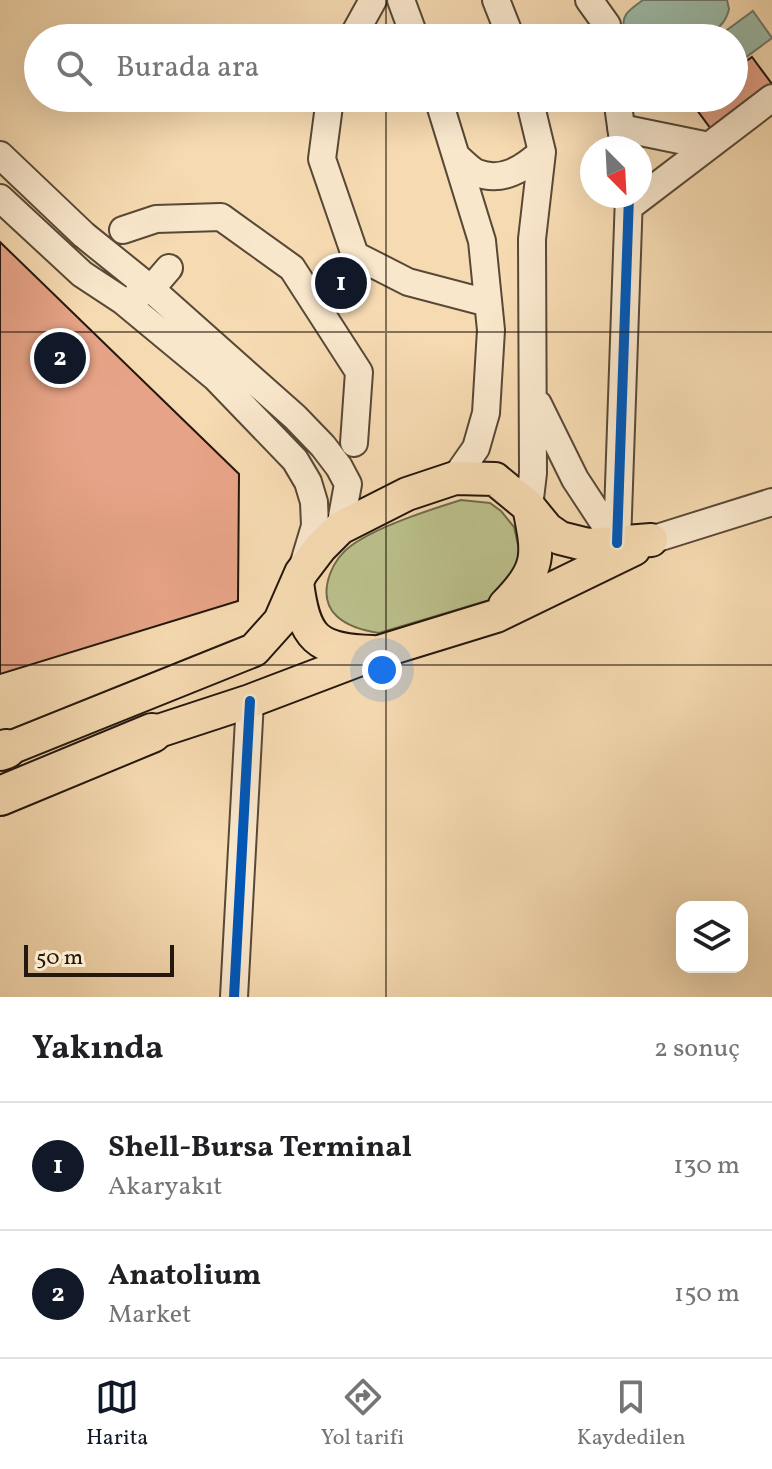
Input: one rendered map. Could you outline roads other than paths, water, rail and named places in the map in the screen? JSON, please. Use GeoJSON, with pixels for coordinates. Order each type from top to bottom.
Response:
{"type":"FeatureCollection","features":[{"type":"Feature","properties":{"kind":"highway"},"geometry":{"type":"LineString","coordinates":[[0,796],[152,733]]}},
{"type":"Feature","properties":{"kind":"main road"},"geometry":{"type":"LineString","coordinates":[[1,759],[254,650],[280,621],[299,578],[340,528],[407,494],[455,478],[495,479],[560,538],[588,545],[651,540]]}},
{"type":"Feature","properties":{"kind":"main road"},"geometry":{"type":"LineString","coordinates":[[496,616],[533,572],[536,539],[529,507]]}},
{"type":"Feature","properties":{"kind":"main road"},"geometry":{"type":"LineString","coordinates":[[1,759],[53,764],[250,701],[379,652],[496,616],[651,540]]}},
{"type":"Feature","properties":{"kind":"main road"},"geometry":{"type":"LineString","coordinates":[[299,578],[300,605],[307,625],[317,640],[340,651],[379,652]]}},
{"type":"Feature","properties":{"kind":"street"},"geometry":{"type":"LineString","coordinates":[[360,24],[373,0]]}},
{"type":"Feature","properties":{"kind":"street"},"geometry":{"type":"LineString","coordinates":[[401,0],[410,24]]}},
{"type":"Feature","properties":{"kind":"street"},"geometry":{"type":"LineString","coordinates":[[496,0],[505,24]]}},
{"type":"Feature","properties":{"kind":"street"},"geometry":{"type":"LineString","coordinates":[[589,0],[603,24]]}},
{"type":"Feature","properties":{"kind":"street"},"geometry":{"type":"LineString","coordinates":[[652,186],[772,98]]}},
{"type":"Feature","properties":{"kind":"street"},"geometry":{"type":"LineString","coordinates":[[328,112],[322,159],[355,255],[408,282],[488,303]]}},
{"type":"Feature","properties":{"kind":"street"},"geometry":{"type":"LineString","coordinates":[[442,112],[482,241],[491,330],[486,413],[476,448],[455,478]]}},
{"type":"Feature","properties":{"kind":"street"},"geometry":{"type":"LineString","coordinates":[[529,507],[533,473],[532,239],[542,152],[532,112]]}},
{"type":"Feature","properties":{"kind":"street"},"geometry":{"type":"LineString","coordinates":[[619,112],[623,136]]}},
{"type":"Feature","properties":{"kind":"street"},"geometry":{"type":"LineString","coordinates":[[652,141],[709,146]]}},
{"type":"Feature","properties":{"kind":"street"},"geometry":{"type":"LineString","coordinates":[[456,156],[476,173],[500,176],[522,170],[542,152]]}},
{"type":"Feature","properties":{"kind":"street"},"geometry":{"type":"LineString","coordinates":[[0,155],[84,235],[151,289],[295,417],[339,467],[348,484],[340,528]]}},
{"type":"Feature","properties":{"kind":"street"},"geometry":{"type":"LineString","coordinates":[[0,198],[82,274],[123,301],[216,378],[295,460],[308,482],[314,502],[315,526],[299,578]]}},
{"type":"Feature","properties":{"kind":"street"},"geometry":{"type":"LineString","coordinates":[[617,543],[629,208]]}},
{"type":"Feature","properties":{"kind":"street"},"geometry":{"type":"LineString","coordinates":[[123,230],[156,219],[221,217],[292,268],[359,372],[354,443]]}},
{"type":"Feature","properties":{"kind":"street"},"geometry":{"type":"LineString","coordinates":[[123,301],[151,289],[169,268]]}},
{"type":"Feature","properties":{"kind":"street"},"geometry":{"type":"LineString","coordinates":[[533,392],[575,479],[617,543]]}},
{"type":"Feature","properties":{"kind":"street"},"geometry":{"type":"LineString","coordinates":[[651,540],[772,502]]}},
{"type":"Feature","properties":{"kind":"street"},"geometry":{"type":"LineString","coordinates":[[234,997],[250,701]]}},
{"type":"Feature","properties":{"kind":"place","name":"Shell-Bursa Terminal"},"geometry":{"type":"Point","coordinates":[341,283]}},
{"type":"Feature","properties":{"kind":"place","name":"Anatolium"},"geometry":{"type":"Point","coordinates":[60,358]}}]}
